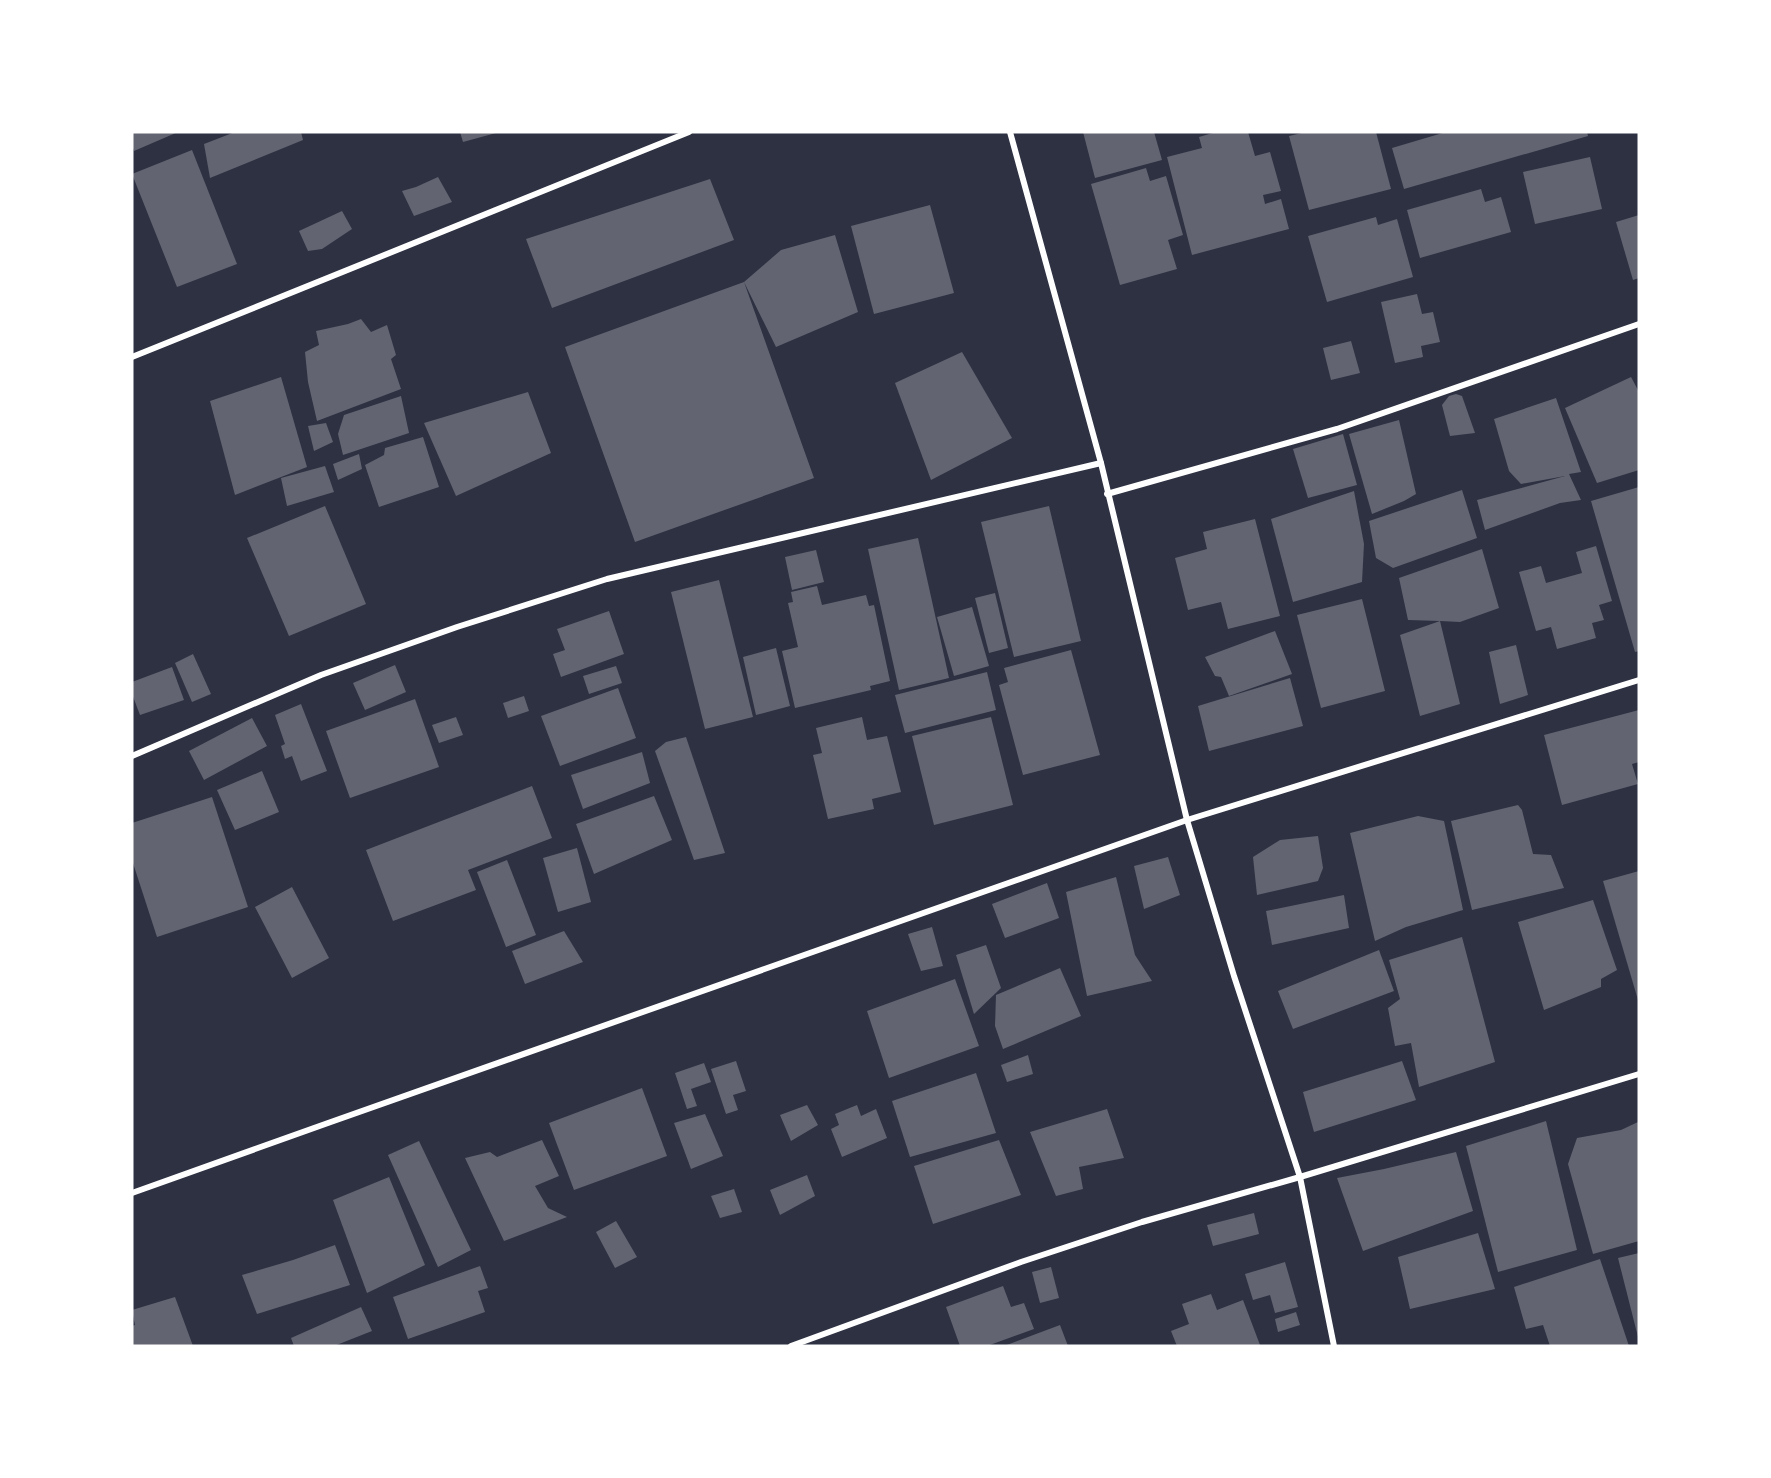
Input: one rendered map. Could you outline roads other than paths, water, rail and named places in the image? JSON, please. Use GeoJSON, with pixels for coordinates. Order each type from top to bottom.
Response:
{"type":"FeatureCollection","features":[{"type":"Feature","properties":{"kind":"street"},"geometry":{"type":"LineString","coordinates":[[132,357],[689,132]]}},
{"type":"Feature","properties":{"kind":"street"},"geometry":{"type":"LineString","coordinates":[[1010,132],[1101,463],[1187,820],[1234,976],[1300,1177],[1334,1346]]}},
{"type":"Feature","properties":{"kind":"street"},"geometry":{"type":"LineString","coordinates":[[1107,494],[1337,429],[1639,324]]}},
{"type":"Feature","properties":{"kind":"street"},"geometry":{"type":"LineString","coordinates":[[132,756],[321,675],[457,627],[607,579],[1101,463]]}},
{"type":"Feature","properties":{"kind":"street"},"geometry":{"type":"LineString","coordinates":[[132,1193],[1187,820],[1639,680]]}},
{"type":"Feature","properties":{"kind":"street"},"geometry":{"type":"LineString","coordinates":[[791,1346],[1021,1262],[1120,1229],[1639,1074]]}}]}
